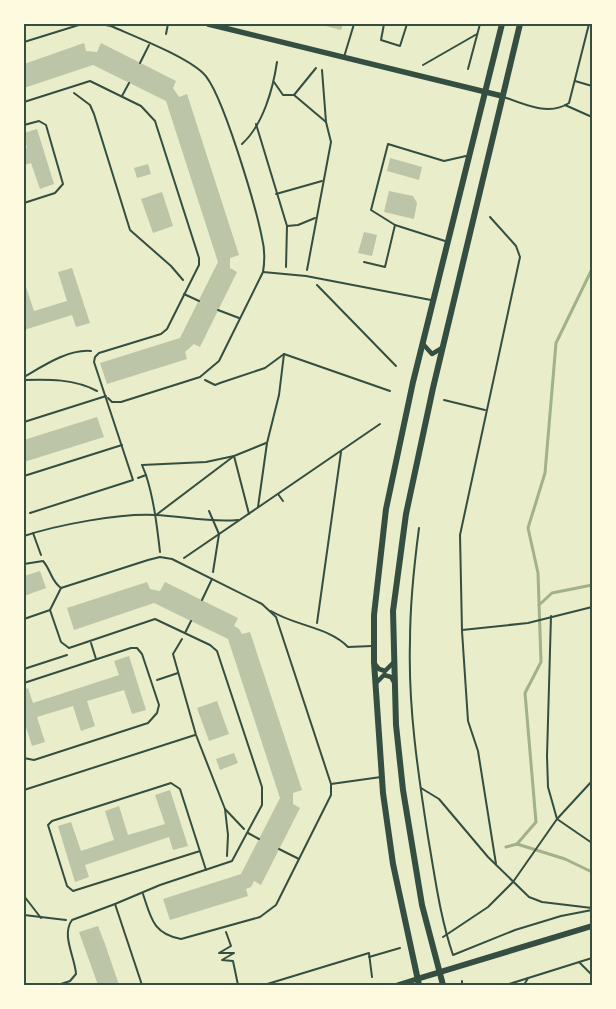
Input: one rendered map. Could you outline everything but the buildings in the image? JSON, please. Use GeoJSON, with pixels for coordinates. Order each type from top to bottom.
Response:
{"type":"FeatureCollection","features":[{"type":"Feature","properties":{"kind":"main road"},"geometry":{"type":"LineString","coordinates":[[502,24],[422,343],[386,509],[374,615],[373,646],[382,777],[393,864],[418,982],[439,972],[592,926]]}},
{"type":"Feature","properties":{"kind":"main road"},"geometry":{"type":"LineString","coordinates":[[443,985],[414,860],[402,781],[395,684],[393,611],[406,514],[443,347],[520,24]]}},
{"type":"Feature","properties":{"kind":"street"},"geometry":{"type":"LineString","coordinates":[[208,24],[344,59],[502,96]]}},
{"type":"Feature","properties":{"kind":"street"},"geometry":{"type":"LineString","coordinates":[[422,343],[426,350],[432,354],[443,347]]}},
{"type":"Feature","properties":{"kind":"street"},"geometry":{"type":"LineString","coordinates":[[374,662],[379,669],[385,671],[394,662]]}},
{"type":"Feature","properties":{"kind":"street"},"geometry":{"type":"LineString","coordinates":[[375,684],[384,675],[390,677],[395,684]]}},
{"type":"Feature","properties":{"kind":"street"},"geometry":{"type":"LineString","coordinates":[[398,985],[418,982]]}},
{"type":"Feature","properties":{"kind":"lane"},"geometry":{"type":"LineString","coordinates":[[24,42],[82,24]]}},
{"type":"Feature","properties":{"kind":"lane"},"geometry":{"type":"LineString","coordinates":[[100,24],[111,26],[194,65],[212,82],[236,148],[262,238],[265,257],[263,272],[218,361],[200,377],[122,402],[112,402],[106,396]]}},
{"type":"Feature","properties":{"kind":"lane"},"geometry":{"type":"LineString","coordinates":[[344,59],[354,24]]}},
{"type":"Feature","properties":{"kind":"lane"},"geometry":{"type":"LineString","coordinates":[[384,24],[380,40],[400,46],[406,24]]}},
{"type":"Feature","properties":{"kind":"lane"},"geometry":{"type":"LineString","coordinates":[[502,96],[549,110],[565,106],[569,103],[589,24]]}},
{"type":"Feature","properties":{"kind":"lane"},"geometry":{"type":"LineString","coordinates":[[140,63],[149,44]]}},
{"type":"Feature","properties":{"kind":"lane"},"geometry":{"type":"LineString","coordinates":[[24,102],[90,82],[141,106],[155,121],[199,258],[199,265],[167,329],[161,334],[100,353],[95,357],[94,362],[133,480],[30,513]]}},
{"type":"Feature","properties":{"kind":"lane"},"geometry":{"type":"LineString","coordinates":[[122,96],[129,82]]}},
{"type":"Feature","properties":{"kind":"lane"},"geometry":{"type":"LineString","coordinates":[[574,82],[592,86]]}},
{"type":"Feature","properties":{"kind":"lane"},"geometry":{"type":"LineString","coordinates":[[565,106],[592,117]]}},
{"type":"Feature","properties":{"kind":"lane"},"geometry":{"type":"LineString","coordinates":[[24,125],[39,121],[46,125],[63,184],[55,193],[24,203]]}},
{"type":"Feature","properties":{"kind":"lane"},"geometry":{"type":"LineString","coordinates":[[448,242],[395,225],[371,210],[388,144],[444,161],[469,156]]}},
{"type":"Feature","properties":{"kind":"lane"},"geometry":{"type":"LineString","coordinates":[[364,262],[384,267],[395,225]]}},
{"type":"Feature","properties":{"kind":"lane"},"geometry":{"type":"LineString","coordinates":[[263,272],[306,276],[433,300]]}},
{"type":"Feature","properties":{"kind":"lane"},"geometry":{"type":"LineString","coordinates":[[184,294],[199,300]]}},
{"type":"Feature","properties":{"kind":"lane"},"geometry":{"type":"LineString","coordinates":[[218,310],[240,318]]}},
{"type":"Feature","properties":{"kind":"lane"},"geometry":{"type":"LineString","coordinates":[[24,422],[106,396]]}},
{"type":"Feature","properties":{"kind":"lane"},"geometry":{"type":"LineString","coordinates":[[24,476],[122,445]]}},
{"type":"Feature","properties":{"kind":"lane"},"geometry":{"type":"LineString","coordinates":[[24,619],[50,610],[61,588],[160,557],[178,562],[212,579],[269,609],[285,620],[339,638],[348,647],[373,646]]}},
{"type":"Feature","properties":{"kind":"lane"},"geometry":{"type":"LineString","coordinates":[[24,564],[43,561],[49,567],[54,583],[61,588]]}},
{"type":"Feature","properties":{"kind":"lane"},"geometry":{"type":"LineString","coordinates":[[202,600],[212,579]]}},
{"type":"Feature","properties":{"kind":"lane"},"geometry":{"type":"LineString","coordinates":[[143,894],[152,923],[168,937],[181,939],[260,917],[276,905],[332,795],[331,784],[276,618],[269,609]]}},
{"type":"Feature","properties":{"kind":"lane"},"geometry":{"type":"LineString","coordinates":[[50,610],[61,642],[70,648],[155,619],[217,651],[262,787],[262,805],[232,862],[160,885],[143,894],[72,920],[66,932],[76,963],[76,974],[70,981],[58,985]]}},
{"type":"Feature","properties":{"kind":"lane"},"geometry":{"type":"LineString","coordinates":[[185,633],[191,621]]}},
{"type":"Feature","properties":{"kind":"lane"},"geometry":{"type":"LineString","coordinates":[[91,642],[96,659]]}},
{"type":"Feature","properties":{"kind":"lane"},"geometry":{"type":"LineString","coordinates":[[24,683],[136,648],[142,654],[159,705],[157,713],[148,722],[34,760],[24,758]]}},
{"type":"Feature","properties":{"kind":"lane"},"geometry":{"type":"LineString","coordinates":[[331,784],[382,777]]}},
{"type":"Feature","properties":{"kind":"lane"},"geometry":{"type":"LineString","coordinates":[[200,851],[73,891],[67,886],[48,825],[52,821],[171,783],[180,788],[207,871]]}},
{"type":"Feature","properties":{"kind":"lane"},"geometry":{"type":"LineString","coordinates":[[248,833],[259,839]]}},
{"type":"Feature","properties":{"kind":"lane"},"geometry":{"type":"LineString","coordinates":[[279,849],[299,859]]}},
{"type":"Feature","properties":{"kind":"lane"},"geometry":{"type":"LineString","coordinates":[[115,904],[142,985]]}},
{"type":"Feature","properties":{"kind":"path"},"geometry":{"type":"LineString","coordinates":[[166,34],[168,24]]}},
{"type":"Feature","properties":{"kind":"path"},"geometry":{"type":"LineString","coordinates":[[468,69],[480,24]]}},
{"type":"Feature","properties":{"kind":"path"},"geometry":{"type":"LineString","coordinates":[[422,65],[477,34]]}},
{"type":"Feature","properties":{"kind":"path"},"geometry":{"type":"LineString","coordinates":[[236,148],[244,143],[256,124],[274,82],[277,62]]}},
{"type":"Feature","properties":{"kind":"path"},"geometry":{"type":"LineString","coordinates":[[294,95],[316,68]]}},
{"type":"Feature","properties":{"kind":"path"},"geometry":{"type":"LineString","coordinates":[[322,70],[326,122],[331,142],[315,218],[306,276],[326,292],[396,366]]}},
{"type":"Feature","properties":{"kind":"path"},"geometry":{"type":"LineString","coordinates":[[274,82],[282,96],[294,95],[326,122]]}},
{"type":"Feature","properties":{"kind":"path"},"geometry":{"type":"LineString","coordinates":[[65,89],[83,99],[94,114],[130,230],[171,266],[188,286]]}},
{"type":"Feature","properties":{"kind":"path"},"geometry":{"type":"LineString","coordinates":[[256,124],[287,226],[286,274]]}},
{"type":"Feature","properties":{"kind":"path"},"geometry":{"type":"LineString","coordinates":[[276,194],[324,181]]}},
{"type":"Feature","properties":{"kind":"path"},"geometry":{"type":"LineString","coordinates":[[490,217],[516,246],[520,256],[485,410],[460,535],[462,630],[468,721],[478,751],[496,864]]}},
{"type":"Feature","properties":{"kind":"path"},"geometry":{"type":"LineString","coordinates":[[287,226],[298,225],[315,218]]}},
{"type":"Feature","properties":{"kind":"path"},"geometry":{"type":"LineString","coordinates":[[24,378],[59,359],[80,352],[100,353]]}},
{"type":"Feature","properties":{"kind":"path"},"geometry":{"type":"LineString","coordinates":[[200,377],[215,385],[265,368],[284,354]]}},
{"type":"Feature","properties":{"kind":"path"},"geometry":{"type":"LineString","coordinates":[[284,354],[390,391]]}},
{"type":"Feature","properties":{"kind":"path"},"geometry":{"type":"LineString","coordinates":[[258,508],[267,443],[279,395],[284,354]]}},
{"type":"Feature","properties":{"kind":"path"},"geometry":{"type":"LineString","coordinates":[[24,378],[84,384],[106,396]]}},
{"type":"Feature","properties":{"kind":"path"},"geometry":{"type":"LineString","coordinates":[[444,400],[485,410]]}},
{"type":"Feature","properties":{"kind":"path"},"geometry":{"type":"LineString","coordinates":[[178,562],[380,424]]}},
{"type":"Feature","properties":{"kind":"path"},"geometry":{"type":"LineString","coordinates":[[160,557],[156,515],[142,465],[206,462],[234,456],[267,443]]}},
{"type":"Feature","properties":{"kind":"path"},"geometry":{"type":"LineString","coordinates":[[316,630],[341,451]]}},
{"type":"Feature","properties":{"kind":"path"},"geometry":{"type":"LineString","coordinates":[[234,456],[249,514]]}},
{"type":"Feature","properties":{"kind":"path"},"geometry":{"type":"LineString","coordinates":[[156,515],[234,456]]}},
{"type":"Feature","properties":{"kind":"path"},"geometry":{"type":"LineString","coordinates":[[133,480],[146,475]]}},
{"type":"Feature","properties":{"kind":"path"},"geometry":{"type":"LineString","coordinates":[[278,494],[283,502]]}},
{"type":"Feature","properties":{"kind":"path"},"geometry":{"type":"LineString","coordinates":[[209,511],[219,534],[212,579]]}},
{"type":"Feature","properties":{"kind":"path"},"geometry":{"type":"LineString","coordinates":[[24,536],[130,514],[214,522],[241,519]]}},
{"type":"Feature","properties":{"kind":"path"},"geometry":{"type":"LineString","coordinates":[[419,528],[412,591],[410,644],[420,788],[438,900],[446,936],[453,955],[515,930],[592,909]]}},
{"type":"Feature","properties":{"kind":"path"},"geometry":{"type":"LineString","coordinates":[[33,533],[43,561]]}},
{"type":"Feature","properties":{"kind":"path"},"geometry":{"type":"LineString","coordinates":[[462,630],[528,622],[592,607]]}},
{"type":"Feature","properties":{"kind":"path"},"geometry":{"type":"LineString","coordinates":[[551,616],[547,756],[548,787],[557,819],[592,843]]}},
{"type":"Feature","properties":{"kind":"path"},"geometry":{"type":"LineString","coordinates":[[185,633],[173,654],[196,735],[225,808],[229,850],[224,865]]}},
{"type":"Feature","properties":{"kind":"path"},"geometry":{"type":"LineString","coordinates":[[24,669],[78,651],[76,646]]}},
{"type":"Feature","properties":{"kind":"path"},"geometry":{"type":"LineString","coordinates":[[151,682],[178,673]]}},
{"type":"Feature","properties":{"kind":"path"},"geometry":{"type":"LineString","coordinates":[[24,790],[196,735]]}},
{"type":"Feature","properties":{"kind":"path"},"geometry":{"type":"LineString","coordinates":[[443,937],[488,907],[513,882],[557,819],[592,782]]}},
{"type":"Feature","properties":{"kind":"path"},"geometry":{"type":"LineString","coordinates":[[420,788],[439,799],[496,864],[529,897],[542,902],[592,909]]}},
{"type":"Feature","properties":{"kind":"path"},"geometry":{"type":"LineString","coordinates":[[225,808],[248,833]]}},
{"type":"Feature","properties":{"kind":"path"},"geometry":{"type":"LineString","coordinates":[[24,896],[42,918]]}},
{"type":"Feature","properties":{"kind":"path"},"geometry":{"type":"LineString","coordinates":[[24,915],[72,920]]}},
{"type":"Feature","properties":{"kind":"path"},"geometry":{"type":"LineString","coordinates":[[225,927],[231,946],[219,954],[234,953],[222,960],[233,961],[238,985]]}},
{"type":"Feature","properties":{"kind":"path"},"geometry":{"type":"LineString","coordinates":[[369,957],[400,948]]}},
{"type":"Feature","properties":{"kind":"path"},"geometry":{"type":"LineString","coordinates":[[264,985],[369,953],[372,977]]}},
{"type":"Feature","properties":{"kind":"path"},"geometry":{"type":"LineString","coordinates":[[506,985],[592,958]]}},
{"type":"Feature","properties":{"kind":"path"},"geometry":{"type":"LineString","coordinates":[[579,962],[592,975]]}},
{"type":"Feature","properties":{"kind":"path"},"geometry":{"type":"LineString","coordinates":[[524,985],[528,978]]}},
{"type":"Feature","properties":{"kind":"waterway"},"geometry":{"type":"LineString","coordinates":[[517,844],[536,822],[525,693],[541,662],[538,573],[528,528],[545,473],[556,343],[592,269]]}},
{"type":"Feature","properties":{"kind":"waterway"},"geometry":{"type":"LineString","coordinates":[[539,605],[552,593],[592,585]]}},
{"type":"Feature","properties":{"kind":"waterway"},"geometry":{"type":"LineString","coordinates":[[517,844],[565,859],[592,872]]}},
{"type":"Feature","properties":{"kind":"waterway"},"geometry":{"type":"LineString","coordinates":[[506,847],[517,844]]}}]}
